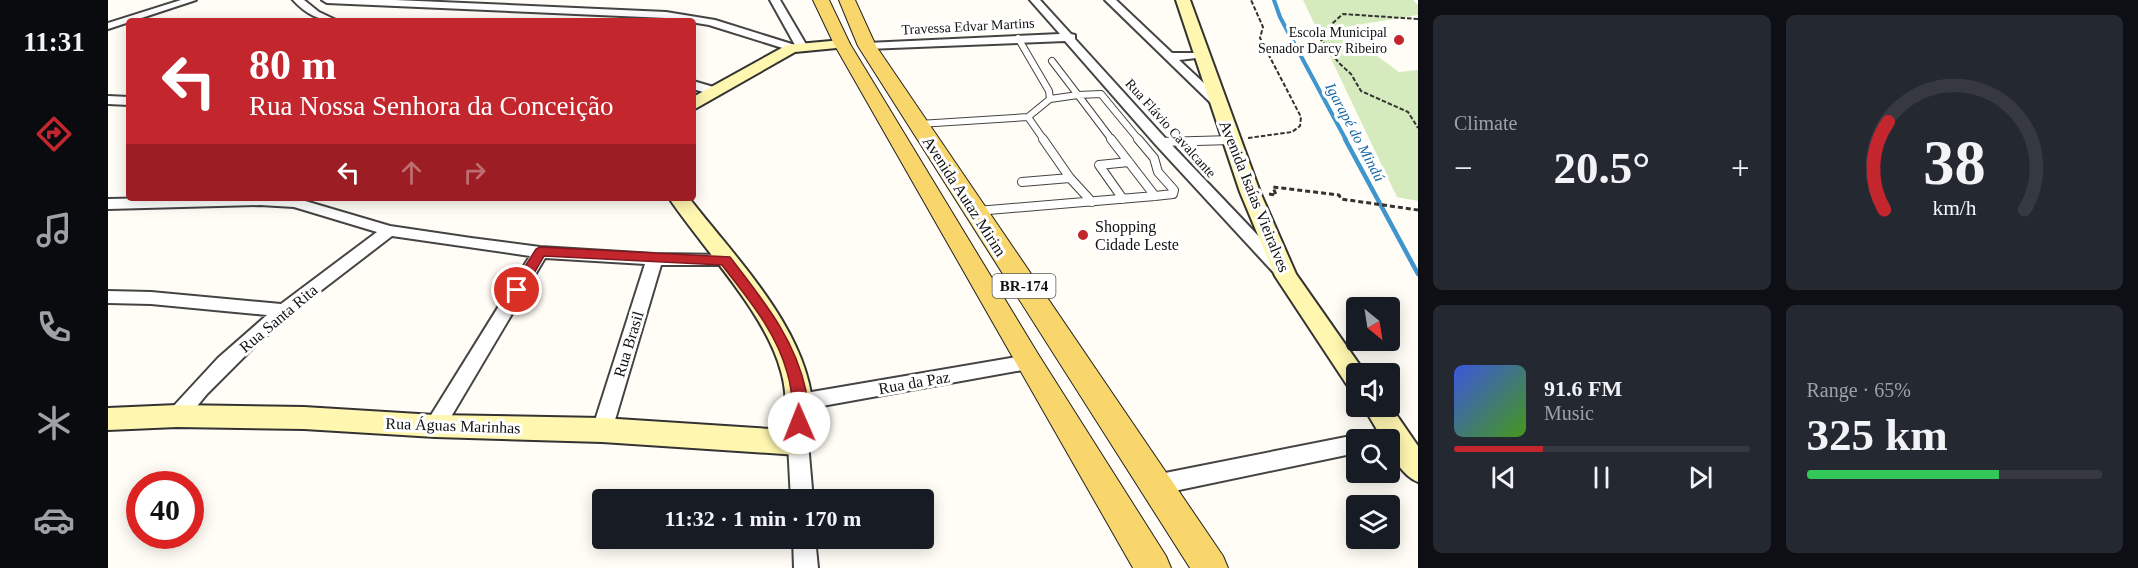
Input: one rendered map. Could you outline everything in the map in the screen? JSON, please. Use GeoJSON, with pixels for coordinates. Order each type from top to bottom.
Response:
{"type":"FeatureCollection","features":[{"type":"Feature","properties":{"kind":"main road","name":"Avenida Autaz Mirim"},"geometry":{"type":"LineString","coordinates":[[821,0],[854,45],[919,124],[1209,568]]}},
{"type":"Feature","properties":{"kind":"main road","name":"Avenida Autaz Mirim"},"geometry":{"type":"LineString","coordinates":[[847,0],[854,45],[1028,362],[1153,568]]}},
{"type":"Feature","properties":{"kind":"street"},"geometry":{"type":"LineString","coordinates":[[134,18],[191,0]]}},
{"type":"Feature","properties":{"kind":"street"},"geometry":{"type":"LineString","coordinates":[[298,0],[315,14],[325,18]]}},
{"type":"Feature","properties":{"kind":"street"},"geometry":{"type":"LineString","coordinates":[[327,0],[533,4],[689,18]]}},
{"type":"Feature","properties":{"kind":"street"},"geometry":{"type":"LineString","coordinates":[[775,0],[797,47]]}},
{"type":"Feature","properties":{"kind":"street"},"geometry":{"type":"LineString","coordinates":[[847,0],[852,0]]}},
{"type":"Feature","properties":{"kind":"street","name":"Rua Flávio Cavalcante"},"geometry":{"type":"LineString","coordinates":[[1035,0],[1071,37],[1161,142],[1286,276]]}},
{"type":"Feature","properties":{"kind":"street"},"geometry":{"type":"LineString","coordinates":[[1110,0],[1217,102]]}},
{"type":"Feature","properties":{"kind":"street","name":"Avenida Isaías Vieiralves"},"geometry":{"type":"LineString","coordinates":[[1183,0],[1250,192],[1286,276],[1346,363]]}},
{"type":"Feature","properties":{"kind":"street"},"geometry":{"type":"LineString","coordinates":[[696,19],[797,47],[854,45]]}},
{"type":"Feature","properties":{"kind":"street"},"geometry":{"type":"LineString","coordinates":[[108,26],[126,20]]}},
{"type":"Feature","properties":{"kind":"street","name":"Travessa Edvar Martins"},"geometry":{"type":"LineString","coordinates":[[854,45],[1071,37]]}},
{"type":"Feature","properties":{"kind":"street"},"geometry":{"type":"LineString","coordinates":[[696,103],[713,91],[797,47]]}},
{"type":"Feature","properties":{"kind":"street"},"geometry":{"type":"LineString","coordinates":[[1169,57],[1201,55]]}},
{"type":"Feature","properties":{"kind":"street"},"geometry":{"type":"LineString","coordinates":[[696,86],[713,91]]}},
{"type":"Feature","properties":{"kind":"street"},"geometry":{"type":"LineString","coordinates":[[108,100],[126,101]]}},
{"type":"Feature","properties":{"kind":"street"},"geometry":{"type":"LineString","coordinates":[[108,204],[214,201]]}},
{"type":"Feature","properties":{"kind":"street"},"geometry":{"type":"LineString","coordinates":[[297,201],[389,231],[540,252],[655,259],[725,260]]}},
{"type":"Feature","properties":{"kind":"street"},"geometry":{"type":"LineString","coordinates":[[681,201],[767,315],[783,344],[794,371],[800,402],[798,443],[801,489]]}},
{"type":"Feature","properties":{"kind":"street","name":"Rua Santa Rita"},"geometry":{"type":"LineString","coordinates":[[177,416],[218,370],[283,310],[389,231]]}},
{"type":"Feature","properties":{"kind":"street"},"geometry":{"type":"LineString","coordinates":[[435,426],[540,252]]}},
{"type":"Feature","properties":{"kind":"street","name":"Rua Brasil"},"geometry":{"type":"LineString","coordinates":[[602,430],[655,259]]}},
{"type":"Feature","properties":{"kind":"street"},"geometry":{"type":"LineString","coordinates":[[108,297],[151,298],[283,310]]}},
{"type":"Feature","properties":{"kind":"street","name":"Rua da Paz"},"geometry":{"type":"LineString","coordinates":[[800,402],[1028,362]]}},
{"type":"Feature","properties":{"kind":"street","name":"Rua Águas Marinhas"},"geometry":{"type":"LineString","coordinates":[[108,419],[177,416],[304,418],[435,426],[602,430],[798,443]]}},
{"type":"Feature","properties":{"kind":"street"},"geometry":{"type":"LineString","coordinates":[[1155,485],[1346,446]]}},
{"type":"Feature","properties":{"kind":"street"},"geometry":{"type":"LineString","coordinates":[[1400,451],[1418,468]]}},
{"type":"Feature","properties":{"kind":"street"},"geometry":{"type":"LineString","coordinates":[[805,549],[806,568]]}},
{"type":"Feature","properties":{"kind":"lane"},"geometry":{"type":"LineString","coordinates":[[1018,38],[1049,91],[1050,99]]}},
{"type":"Feature","properties":{"kind":"lane"},"geometry":{"type":"LineString","coordinates":[[1052,61],[1155,196]]}},
{"type":"Feature","properties":{"kind":"lane"},"geometry":{"type":"LineString","coordinates":[[919,124],[1028,117],[1050,99],[1101,94],[1154,158],[1158,172],[1174,190],[1173,194],[976,212]]}},
{"type":"Feature","properties":{"kind":"lane"},"geometry":{"type":"LineString","coordinates":[[1028,117],[1070,178],[1092,202]]}},
{"type":"Feature","properties":{"kind":"lane"},"geometry":{"type":"LineString","coordinates":[[1161,142],[1232,140]]}},
{"type":"Feature","properties":{"kind":"lane"},"geometry":{"type":"LineString","coordinates":[[1123,199],[1099,165],[1129,162]]}},
{"type":"Feature","properties":{"kind":"lane"},"geometry":{"type":"LineString","coordinates":[[1022,182],[1070,178]]}},
{"type":"Feature","properties":{"kind":"path"},"geometry":{"type":"LineString","coordinates":[[1232,140],[1292,132],[1300,126],[1301,117],[1260,38],[1265,30],[1252,8],[1251,0]]}},
{"type":"Feature","properties":{"kind":"path"},"geometry":{"type":"LineString","coordinates":[[1418,20],[1343,14],[1318,36],[1339,63],[1351,74],[1359,89],[1408,112],[1418,129]]}},
{"type":"Feature","properties":{"kind":"path"},"geometry":{"type":"LineString","coordinates":[[1250,192],[1276,195],[1274,188],[1339,195],[1341,199],[1346,200],[1418,210]]}},
{"type":"Feature","properties":{"kind":"green space"},"geometry":{"type":"Polygon","coordinates":[[[1303,0],[1413,0],[1418,5],[1418,15],[1339,28],[1399,72],[1418,70],[1418,201],[1397,197],[1303,0]]]}},
{"type":"Feature","properties":{"kind":"waterway","name":"Igarapé do Mindú"},"geometry":{"type":"LineString","coordinates":[[1274,0],[1280,17],[1346,140]]}},
{"type":"Feature","properties":{"kind":"waterway","name":"Igarapé do Mindú"},"geometry":{"type":"LineString","coordinates":[[1345,139],[1418,274]]}},
{"type":"Feature","properties":{"kind":"place","name":"Escola Municipal Senador Darcy Ribeiro"},"geometry":{"type":"Point","coordinates":[1399,40]}},
{"type":"Feature","properties":{"kind":"place","name":"Shopping Cidade Leste"},"geometry":{"type":"Point","coordinates":[1083,235]}},
{"type":"Feature","properties":{"kind":"route"},"geometry":{"type":"LineString","coordinates":[[517,290],[540,252],[655,259],[725,260],[767,315],[783,344],[794,371],[800,402],[799,423]]}}]}
